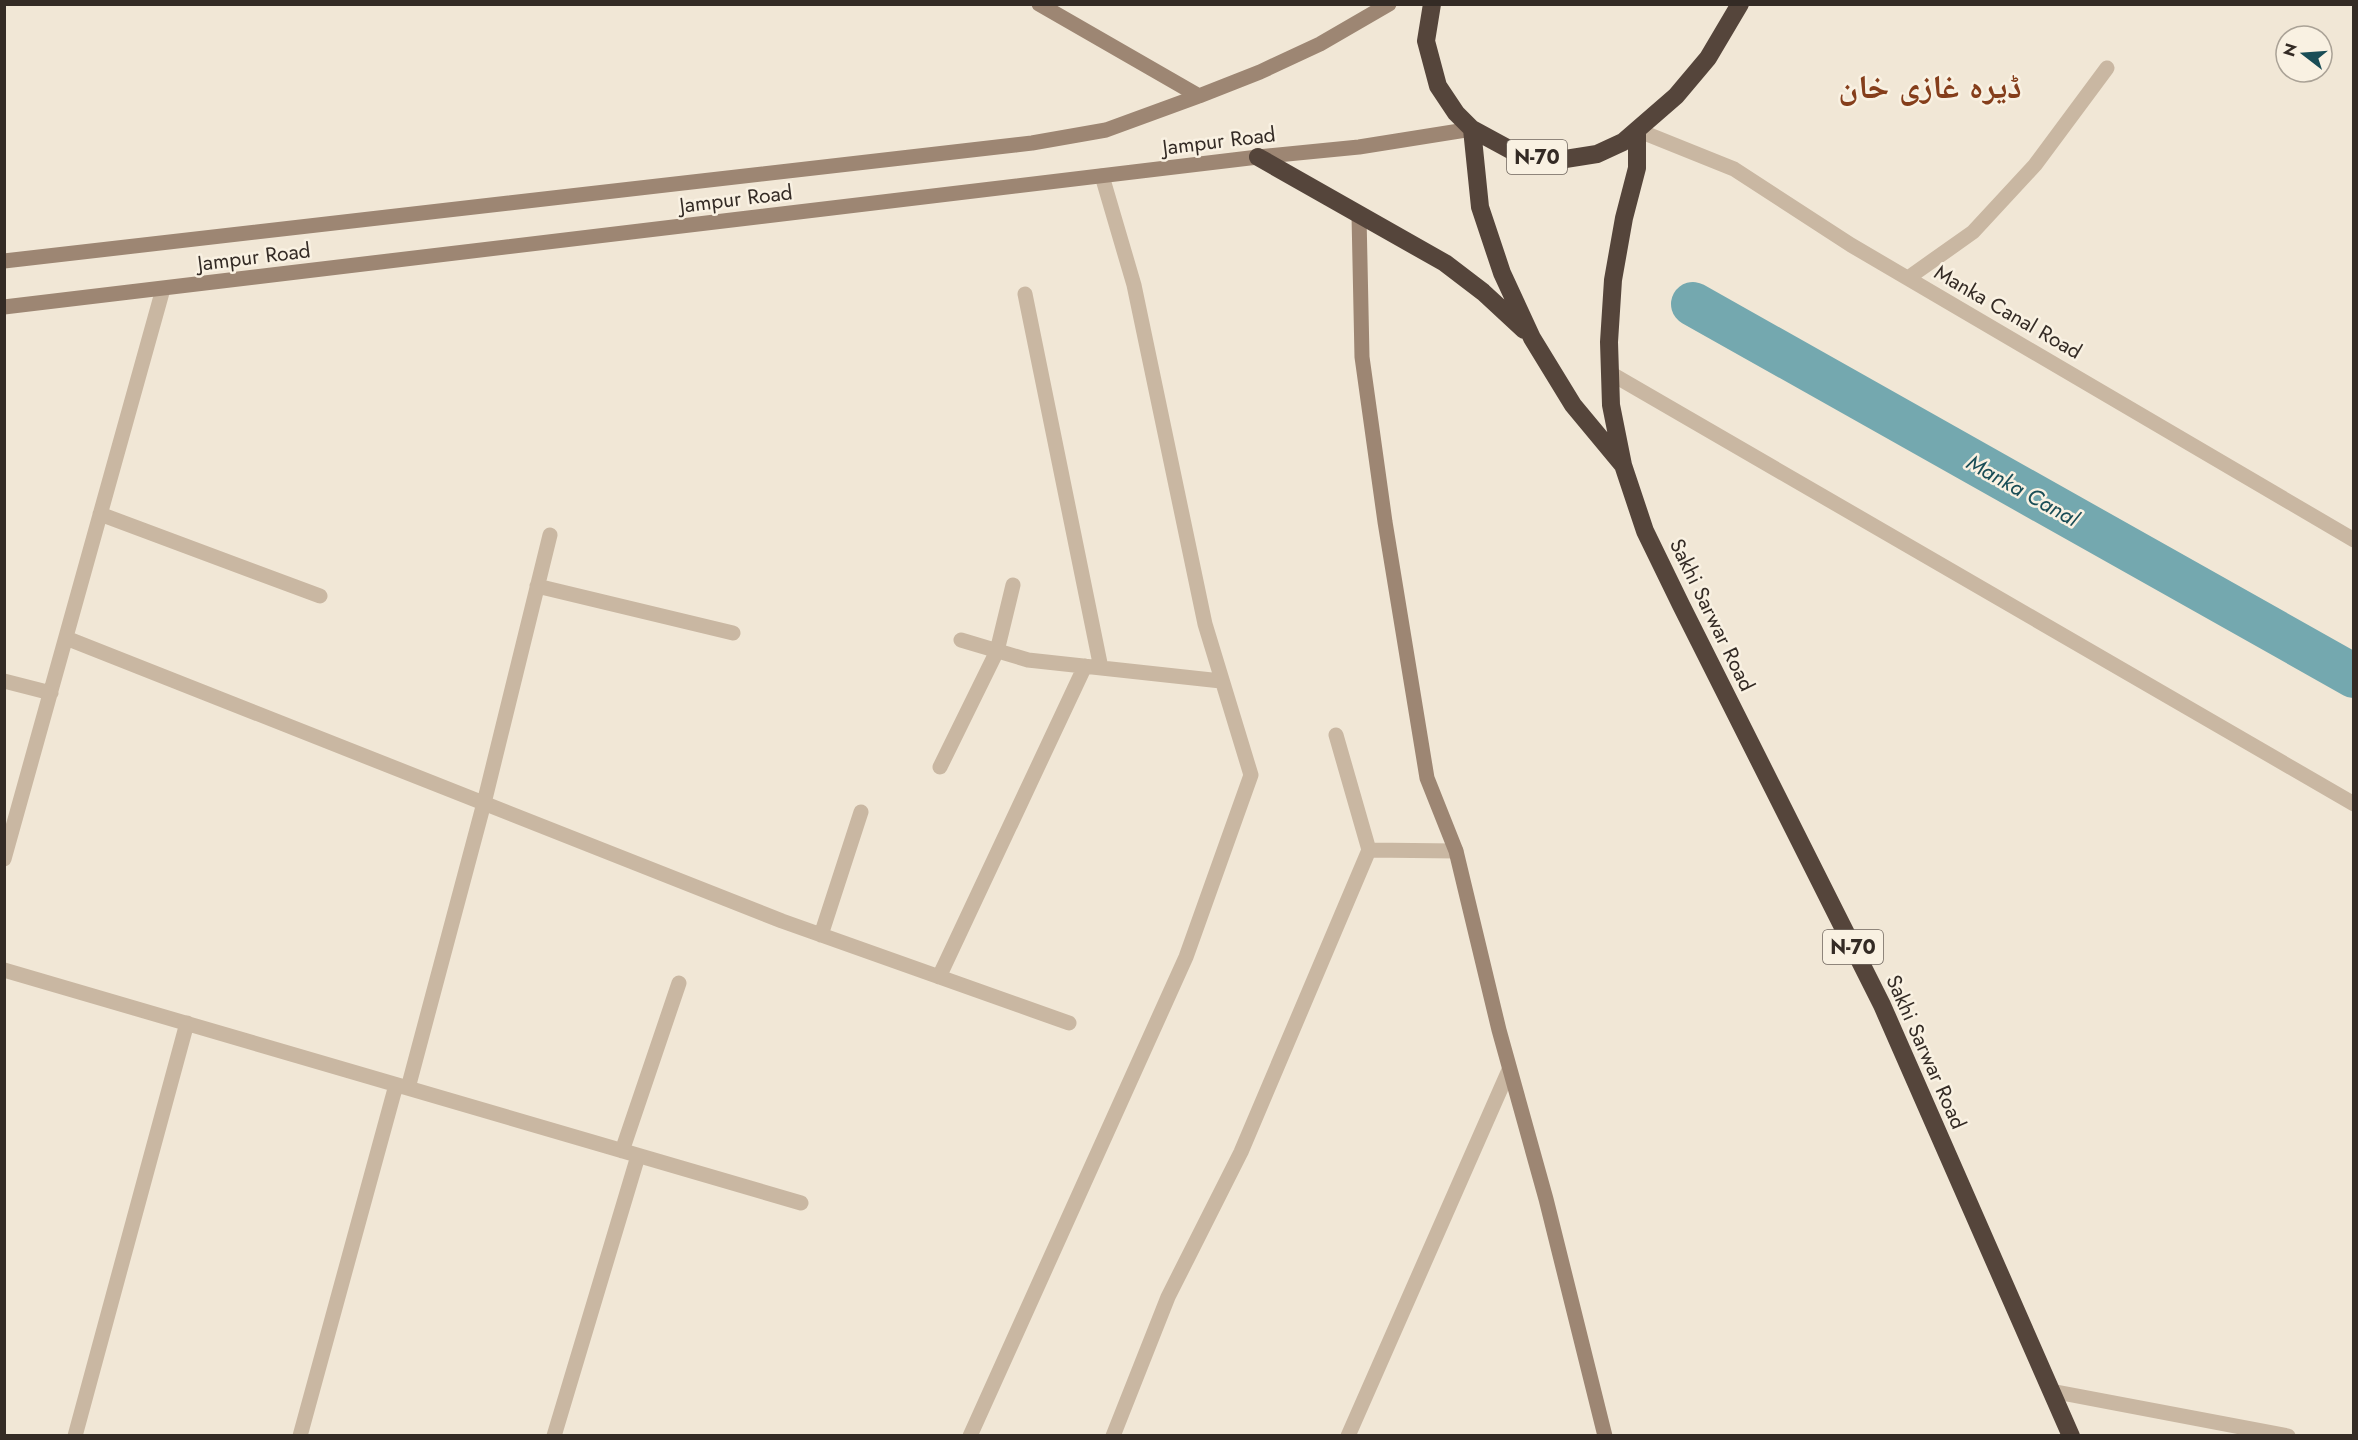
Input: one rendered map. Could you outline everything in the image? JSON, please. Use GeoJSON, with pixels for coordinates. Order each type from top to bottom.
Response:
{"type":"FeatureCollection","features":[{"type":"Feature","properties":{"kind":"highway","name":"N-70"},"geometry":{"type":"LineString","coordinates":[[1432,4],[1426,41],[1438,86],[1456,113],[1472,129],[1518,154],[1559,160],[1597,154],[1623,142],[1676,96],[1708,58],[1740,4]]}},
{"type":"Feature","properties":{"kind":"highway","name":"Sakhi Sarwar Road"},"geometry":{"type":"LineString","coordinates":[[1472,129],[1480,207],[1502,273],[1532,338],[1573,405],[1623,465]]}},
{"type":"Feature","properties":{"kind":"highway","name":"Sakhi Sarwar Road"},"geometry":{"type":"LineString","coordinates":[[1636,130],[1637,168],[1624,218],[1613,280],[1609,342],[1611,405],[1623,465],[1646,531],[1671,584],[1882,1005],[2071,1436]]}},
{"type":"Feature","properties":{"kind":"highway"},"geometry":{"type":"LineString","coordinates":[[1258,157],[1444,263],[1483,292],[1532,338]]}},
{"type":"Feature","properties":{"kind":"main road"},"geometry":{"type":"LineString","coordinates":[[1039,4],[1199,96]]}},
{"type":"Feature","properties":{"kind":"main road","name":"Jampur Road"},"geometry":{"type":"LineString","coordinates":[[4,261],[1032,143],[1106,130],[1260,72],[1320,44],[1389,4]]}},
{"type":"Feature","properties":{"kind":"main road","name":"Jampur Road"},"geometry":{"type":"LineString","coordinates":[[4,307],[1258,157],[1359,147],[1472,129]]}},
{"type":"Feature","properties":{"kind":"main road"},"geometry":{"type":"LineString","coordinates":[[1359,215],[1362,357],[1385,522],[1428,778],[1456,851],[1509,1070],[1546,1199],[1605,1436]]}},
{"type":"Feature","properties":{"kind":"street"},"geometry":{"type":"LineString","coordinates":[[1908,278],[1980,224],[2035,165],[2107,68]]}},
{"type":"Feature","properties":{"kind":"street","name":"Manka Canal Road"},"geometry":{"type":"LineString","coordinates":[[1636,130],[1734,169],[1851,245],[2354,540]]}},
{"type":"Feature","properties":{"kind":"street"},"geometry":{"type":"LineString","coordinates":[[970,1436],[1186,957],[1251,775],[1204,624],[1134,285],[1102,176]]}},
{"type":"Feature","properties":{"kind":"street"},"geometry":{"type":"LineString","coordinates":[[4,859],[164,289]]}},
{"type":"Feature","properties":{"kind":"street"},"geometry":{"type":"LineString","coordinates":[[1025,294],[1101,668]]}},
{"type":"Feature","properties":{"kind":"street"},"geometry":{"type":"LineString","coordinates":[[1610,373],[2354,804]]}},
{"type":"Feature","properties":{"kind":"street"},"geometry":{"type":"LineString","coordinates":[[100,514],[320,596]]}},
{"type":"Feature","properties":{"kind":"street"},"geometry":{"type":"LineString","coordinates":[[300,1436],[484,803],[550,535]]}},
{"type":"Feature","properties":{"kind":"street"},"geometry":{"type":"LineString","coordinates":[[940,767],[997,651],[1013,585]]}},
{"type":"Feature","properties":{"kind":"street"},"geometry":{"type":"LineString","coordinates":[[537,586],[733,633]]}},
{"type":"Feature","properties":{"kind":"street"},"geometry":{"type":"LineString","coordinates":[[66,638],[821,935],[1069,1023]]}},
{"type":"Feature","properties":{"kind":"street"},"geometry":{"type":"LineString","coordinates":[[961,640],[1028,660],[1221,681]]}},
{"type":"Feature","properties":{"kind":"street"},"geometry":{"type":"LineString","coordinates":[[939,977],[1085,666]]}},
{"type":"Feature","properties":{"kind":"street"},"geometry":{"type":"LineString","coordinates":[[4,681],[51,693]]}},
{"type":"Feature","properties":{"kind":"street"},"geometry":{"type":"LineString","coordinates":[[1113,1436],[1168,1297],[1241,1152],[1369,850],[1336,735]]}},
{"type":"Feature","properties":{"kind":"street"},"geometry":{"type":"LineString","coordinates":[[821,935],[861,812]]}},
{"type":"Feature","properties":{"kind":"street"},"geometry":{"type":"LineString","coordinates":[[1369,850],[1456,851]]}},
{"type":"Feature","properties":{"kind":"street"},"geometry":{"type":"LineString","coordinates":[[4,970],[801,1203]]}},
{"type":"Feature","properties":{"kind":"street"},"geometry":{"type":"LineString","coordinates":[[622,1151],[679,983]]}},
{"type":"Feature","properties":{"kind":"street"},"geometry":{"type":"LineString","coordinates":[[75,1436],[187,1023]]}},
{"type":"Feature","properties":{"kind":"street"},"geometry":{"type":"LineString","coordinates":[[1348,1436],[1509,1070]]}},
{"type":"Feature","properties":{"kind":"street"},"geometry":{"type":"LineString","coordinates":[[554,1436],[638,1155]]}},
{"type":"Feature","properties":{"kind":"street"},"geometry":{"type":"LineString","coordinates":[[2051,1391],[2288,1436]]}},
{"type":"Feature","properties":{"kind":"waterway","name":"Manka Canal"},"geometry":{"type":"LineString","coordinates":[[1693,304],[2354,676]]}},
{"type":"Feature","properties":{"kind":"district","name":"ڈیرہ غازی خان"},"geometry":{"type":"Point","coordinates":[1930,86]}}]}
